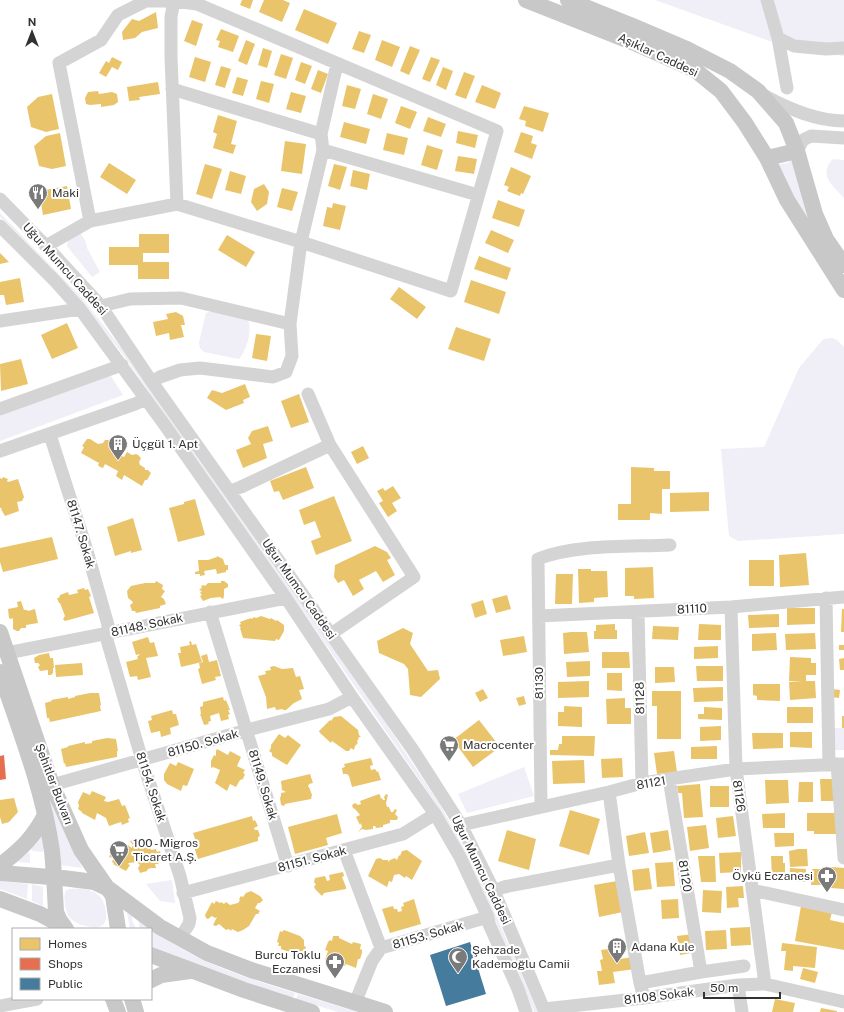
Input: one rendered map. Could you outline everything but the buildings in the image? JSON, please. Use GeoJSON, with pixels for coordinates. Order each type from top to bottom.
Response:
{"type":"FeatureCollection","features":[{"type":"Feature","properties":{"kind":"main road","name":"Aşıklar Caddesi"},"geometry":{"type":"LineString","coordinates":[[526,0],[632,42],[695,70],[721,91],[745,123],[767,158],[787,200],[844,290]]}},
{"type":"Feature","properties":{"kind":"main road","name":"Aşıklar Caddesi"},"geometry":{"type":"LineString","coordinates":[[568,0],[687,49],[730,71],[758,91]]}},
{"type":"Feature","properties":{"kind":"main road"},"geometry":{"type":"LineString","coordinates":[[758,91],[786,123],[797,151],[815,214],[826,239],[844,265]]}},
{"type":"Feature","properties":{"kind":"main road"},"geometry":{"type":"LineString","coordinates":[[767,158],[797,151]]}},
{"type":"Feature","properties":{"kind":"main road","name":"Şehitler Bulvarı"},"geometry":{"type":"LineString","coordinates":[[0,632],[52,785],[81,850],[109,889],[115,904],[118,928]]}},
{"type":"Feature","properties":{"kind":"main road","name":"Şehitler Bulvarı"},"geometry":{"type":"LineString","coordinates":[[0,672],[33,766],[52,850],[56,912],[59,919],[67,928]]}},
{"type":"Feature","properties":{"kind":"main road"},"geometry":{"type":"LineString","coordinates":[[0,865],[24,847],[38,828],[45,815]]}},
{"type":"Feature","properties":{"kind":"main road"},"geometry":{"type":"LineString","coordinates":[[0,874],[88,880],[109,889],[160,927],[207,953],[251,970],[385,1012]]}},
{"type":"Feature","properties":{"kind":"main road"},"geometry":{"type":"LineString","coordinates":[[0,899],[40,914],[67,928]]}},
{"type":"Feature","properties":{"kind":"main road"},"geometry":{"type":"LineString","coordinates":[[152,955],[244,990],[312,1012]]}},
{"type":"Feature","properties":{"kind":"main road"},"geometry":{"type":"LineString","coordinates":[[152,980],[161,975],[191,971]]}},
{"type":"Feature","properties":{"kind":"main road"},"geometry":{"type":"LineString","coordinates":[[113,1000],[118,1012]]}},
{"type":"Feature","properties":{"kind":"main road"},"geometry":{"type":"LineString","coordinates":[[132,1000],[136,1012]]}},
{"type":"Feature","properties":{"kind":"main road"},"geometry":{"type":"LineString","coordinates":[[140,1012],[141,1000]]}},
{"type":"Feature","properties":{"kind":"street"},"geometry":{"type":"LineString","coordinates":[[767,0],[778,38],[787,88]]}},
{"type":"Feature","properties":{"kind":"street"},"geometry":{"type":"LineString","coordinates":[[174,1],[171,25],[171,57],[177,204]]}},
{"type":"Feature","properties":{"kind":"street"},"geometry":{"type":"LineString","coordinates":[[46,246],[90,221],[177,204],[301,242],[451,291],[497,131],[197,4],[174,1],[146,2],[118,16],[101,40],[59,62],[90,221]]}},
{"type":"Feature","properties":{"kind":"street"},"geometry":{"type":"LineString","coordinates":[[778,38],[794,46],[826,49],[844,48]]}},
{"type":"Feature","properties":{"kind":"street"},"geometry":{"type":"LineString","coordinates":[[152,382],[160,377],[180,370],[200,368],[273,378],[286,372],[292,356],[290,324],[301,242],[323,150],[321,134],[337,64]]}},
{"type":"Feature","properties":{"kind":"street"},"geometry":{"type":"LineString","coordinates":[[172,89],[321,134]]}},
{"type":"Feature","properties":{"kind":"street","name":"Aşıklar Caddesi"},"geometry":{"type":"LineString","coordinates":[[758,91],[776,102],[805,114],[820,119],[844,121]]}},
{"type":"Feature","properties":{"kind":"street"},"geometry":{"type":"LineString","coordinates":[[797,151],[803,140],[811,136],[844,138]]}},
{"type":"Feature","properties":{"kind":"street"},"geometry":{"type":"LineString","coordinates":[[323,150],[478,195]]}},
{"type":"Feature","properties":{"kind":"street","name":"Uğur Mumcu Caddesi"},"geometry":{"type":"LineString","coordinates":[[0,199],[101,306],[152,382],[413,750],[461,825],[494,891],[545,1011]]}},
{"type":"Feature","properties":{"kind":"street","name":"Uğur Mumcu Caddesi"},"geometry":{"type":"LineString","coordinates":[[0,226],[55,281],[80,309],[122,365],[286,598],[352,697],[435,814],[460,857],[488,917],[489,924],[526,1012]]}},
{"type":"Feature","properties":{"kind":"street"},"geometry":{"type":"LineString","coordinates":[[101,306],[130,299],[181,298],[290,324]]}},
{"type":"Feature","properties":{"kind":"street"},"geometry":{"type":"LineString","coordinates":[[0,321],[80,309]]}},
{"type":"Feature","properties":{"kind":"street"},"geometry":{"type":"LineString","coordinates":[[0,409],[122,365]]}},
{"type":"Feature","properties":{"kind":"street"},"geometry":{"type":"LineString","coordinates":[[308,394],[330,445],[414,577],[331,634]]}},
{"type":"Feature","properties":{"kind":"street"},"geometry":{"type":"LineString","coordinates":[[0,451],[50,435],[146,399]]}},
{"type":"Feature","properties":{"kind":"street","name":"81147. Sokak"},"geometry":{"type":"LineString","coordinates":[[50,435],[85,544],[108,625],[108,633]]}},
{"type":"Feature","properties":{"kind":"street"},"geometry":{"type":"LineString","coordinates":[[230,491],[330,445]]}},
{"type":"Feature","properties":{"kind":"street","name":"81130"},"geometry":{"type":"LineString","coordinates":[[541,806],[538,559],[561,552],[670,545]]}},
{"type":"Feature","properties":{"kind":"street","name":"81110"},"geometry":{"type":"LineString","coordinates":[[539,616],[731,607],[844,596]]}},
{"type":"Feature","properties":{"kind":"street","name":"81148. Sokak"},"geometry":{"type":"LineString","coordinates":[[7,654],[210,612],[286,598]]}},
{"type":"Feature","properties":{"kind":"street"},"geometry":{"type":"LineString","coordinates":[[826,598],[844,858]]}},
{"type":"Feature","properties":{"kind":"street","name":"81126"},"geometry":{"type":"LineString","coordinates":[[731,607],[736,769],[765,984]]}},
{"type":"Feature","properties":{"kind":"street","name":"81149. Sokak"},"geometry":{"type":"LineString","coordinates":[[210,612],[288,866]]}},
{"type":"Feature","properties":{"kind":"street","name":"81128"},"geometry":{"type":"LineString","coordinates":[[638,612],[642,783]]}},
{"type":"Feature","properties":{"kind":"street","name":"81154. Sokak"},"geometry":{"type":"LineString","coordinates":[[108,633],[107,640],[142,760],[180,876],[190,918],[189,924],[180,938]]}},
{"type":"Feature","properties":{"kind":"street","name":"81150. Sokak"},"geometry":{"type":"LineString","coordinates":[[52,785],[247,730],[329,709],[352,697]]}},
{"type":"Feature","properties":{"kind":"street","name":"81121"},"geometry":{"type":"LineString","coordinates":[[461,825],[609,792],[642,783],[736,769],[837,764]]}},
{"type":"Feature","properties":{"kind":"street","name":"81120"},"geometry":{"type":"LineString","coordinates":[[669,779],[701,972]]}},
{"type":"Feature","properties":{"kind":"street"},"geometry":{"type":"LineString","coordinates":[[609,792],[619,865],[644,998]]}},
{"type":"Feature","properties":{"kind":"street","name":"81151. Sokak"},"geometry":{"type":"LineString","coordinates":[[183,893],[403,834],[435,814]]}},
{"type":"Feature","properties":{"kind":"street"},"geometry":{"type":"LineString","coordinates":[[344,850],[381,948]]}},
{"type":"Feature","properties":{"kind":"street"},"geometry":{"type":"LineString","coordinates":[[494,891],[504,887],[619,865]]}},
{"type":"Feature","properties":{"kind":"street"},"geometry":{"type":"LineString","coordinates":[[752,890],[844,910]]}},
{"type":"Feature","properties":{"kind":"street","name":"81153. Sokak"},"geometry":{"type":"LineString","coordinates":[[355,1003],[372,961],[381,948],[488,917]]}},
{"type":"Feature","properties":{"kind":"street"},"geometry":{"type":"LineString","coordinates":[[640,983],[744,966]]}},
{"type":"Feature","properties":{"kind":"street","name":"81108 Sokak"},"geometry":{"type":"LineString","coordinates":[[545,1011],[738,985],[765,984],[844,1002]]}},
{"type":"Feature","properties":{"kind":"street"},"geometry":{"type":"LineString","coordinates":[[738,985],[742,1012]]}},
{"type":"Feature","properties":{"kind":"street"},"geometry":{"type":"LineString","coordinates":[[516,987],[519,1004],[517,1012]]}},
{"type":"Feature","properties":{"kind":"street"},"geometry":{"type":"LineString","coordinates":[[0,1006],[32,1000]]}},
{"type":"Feature","properties":{"kind":"shaded area"},"geometry":{"type":"Polygon","coordinates":[[[655,0],[844,0],[844,56],[792,49],[655,0]]]}},
{"type":"Feature","properties":{"kind":"shaded area"},"geometry":{"type":"Polygon","coordinates":[[[797,156],[822,242],[844,275],[844,281],[775,165],[788,163],[797,156]]]}},
{"type":"Feature","properties":{"kind":"shaded area"},"geometry":{"type":"Polygon","coordinates":[[[833,159],[844,160],[844,198],[828,180],[827,170],[833,159]]]}},
{"type":"Feature","properties":{"kind":"shaded area"},"geometry":{"type":"Polygon","coordinates":[[[0,213],[83,299],[122,349],[371,701],[439,803],[475,867],[538,1012],[534,1012],[473,869],[437,805],[121,352],[81,302],[0,217],[0,213]]]}},
{"type":"Feature","properties":{"kind":"shaded area"},"geometry":{"type":"Polygon","coordinates":[[[79,231],[86,242],[87,248],[100,272],[92,277],[67,246],[68,240],[79,231]]]}},
{"type":"Feature","properties":{"kind":"shaded area"},"geometry":{"type":"Polygon","coordinates":[[[213,311],[245,318],[249,322],[248,341],[239,359],[204,352],[200,348],[199,343],[206,313],[213,311]]]}},
{"type":"Feature","properties":{"kind":"shaded area"},"geometry":{"type":"Polygon","coordinates":[[[832,338],[837,340],[844,347],[844,534],[738,541],[729,536],[721,449],[764,447],[799,368],[824,339],[832,338]]]}},
{"type":"Feature","properties":{"kind":"shaded area"},"geometry":{"type":"Polygon","coordinates":[[[105,367],[123,395],[0,441],[0,410],[105,367]]]}},
{"type":"Feature","properties":{"kind":"shaded area"},"geometry":{"type":"Polygon","coordinates":[[[830,728],[844,728],[844,750],[830,750],[830,728]]]}},
{"type":"Feature","properties":{"kind":"shaded area"},"geometry":{"type":"Polygon","coordinates":[[[41,765],[61,825],[82,868],[61,865],[41,765]]]}},
{"type":"Feature","properties":{"kind":"shaded area"},"geometry":{"type":"Polygon","coordinates":[[[524,767],[534,796],[467,813],[458,794],[524,767]]]}},
{"type":"Feature","properties":{"kind":"shaded area"},"geometry":{"type":"Polygon","coordinates":[[[42,835],[43,852],[33,851],[31,849],[42,835]]]}},
{"type":"Feature","properties":{"kind":"shaded area"},"geometry":{"type":"Polygon","coordinates":[[[29,852],[30,863],[18,862],[18,860],[29,852]]]}},
{"type":"Feature","properties":{"kind":"shaded area"},"geometry":{"type":"Polygon","coordinates":[[[172,880],[175,903],[160,901],[146,884],[172,880]]]}},
{"type":"Feature","properties":{"kind":"shaded area"},"geometry":{"type":"Polygon","coordinates":[[[0,881],[28,884],[27,899],[0,889],[0,881]]]}},
{"type":"Feature","properties":{"kind":"shaded area"},"geometry":{"type":"Polygon","coordinates":[[[32,884],[43,887],[43,906],[32,901],[32,884]]]}},
{"type":"Feature","properties":{"kind":"shaded area"},"geometry":{"type":"Polygon","coordinates":[[[67,890],[89,890],[94,892],[102,899],[106,912],[106,920],[103,925],[95,927],[86,926],[73,921],[70,918],[66,910],[64,895],[67,890]]]}},
{"type":"Feature","properties":{"kind":"shaded area"},"geometry":{"type":"Polygon","coordinates":[[[127,913],[132,916],[136,928],[130,928],[127,913]]]}},
{"type":"Feature","properties":{"kind":"shaded area"},"geometry":{"type":"Polygon","coordinates":[[[138,920],[150,928],[140,928],[138,920]]]}},
{"type":"Feature","properties":{"kind":"shaded area"},"geometry":{"type":"Polygon","coordinates":[[[152,929],[194,956],[214,965],[295,993],[293,998],[246,983],[152,946],[152,929]]]}},
{"type":"Feature","properties":{"kind":"shaded area"},"geometry":{"type":"Polygon","coordinates":[[[298,994],[357,1012],[338,1012],[296,999],[298,994]]]}},
{"type":"Feature","properties":{"kind":"place","name":"Maki"},"geometry":{"type":"Point","coordinates":[38,210]}},
{"type":"Feature","properties":{"kind":"place","name":"Üçgül 1. Apt"},"geometry":{"type":"Point","coordinates":[118,461]}},
{"type":"Feature","properties":{"kind":"place","name":"Macrocenter"},"geometry":{"type":"Point","coordinates":[449,762]}},
{"type":"Feature","properties":{"kind":"place","name":"100 - Migros Ticaret A.Ş."},"geometry":{"type":"Point","coordinates":[119,867]}},
{"type":"Feature","properties":{"kind":"place","name":"Öykü Eczanesi"},"geometry":{"type":"Point","coordinates":[827,893]}},
{"type":"Feature","properties":{"kind":"place","name":"Adana Kule"},"geometry":{"type":"Point","coordinates":[617,964]}},
{"type":"Feature","properties":{"kind":"place","name":"Şehzade Kademoğlu Camii"},"geometry":{"type":"Point","coordinates":[458,974]}},
{"type":"Feature","properties":{"kind":"place","name":"Burcu Toklu Eczanesi"},"geometry":{"type":"Point","coordinates":[335,979]}}]}
